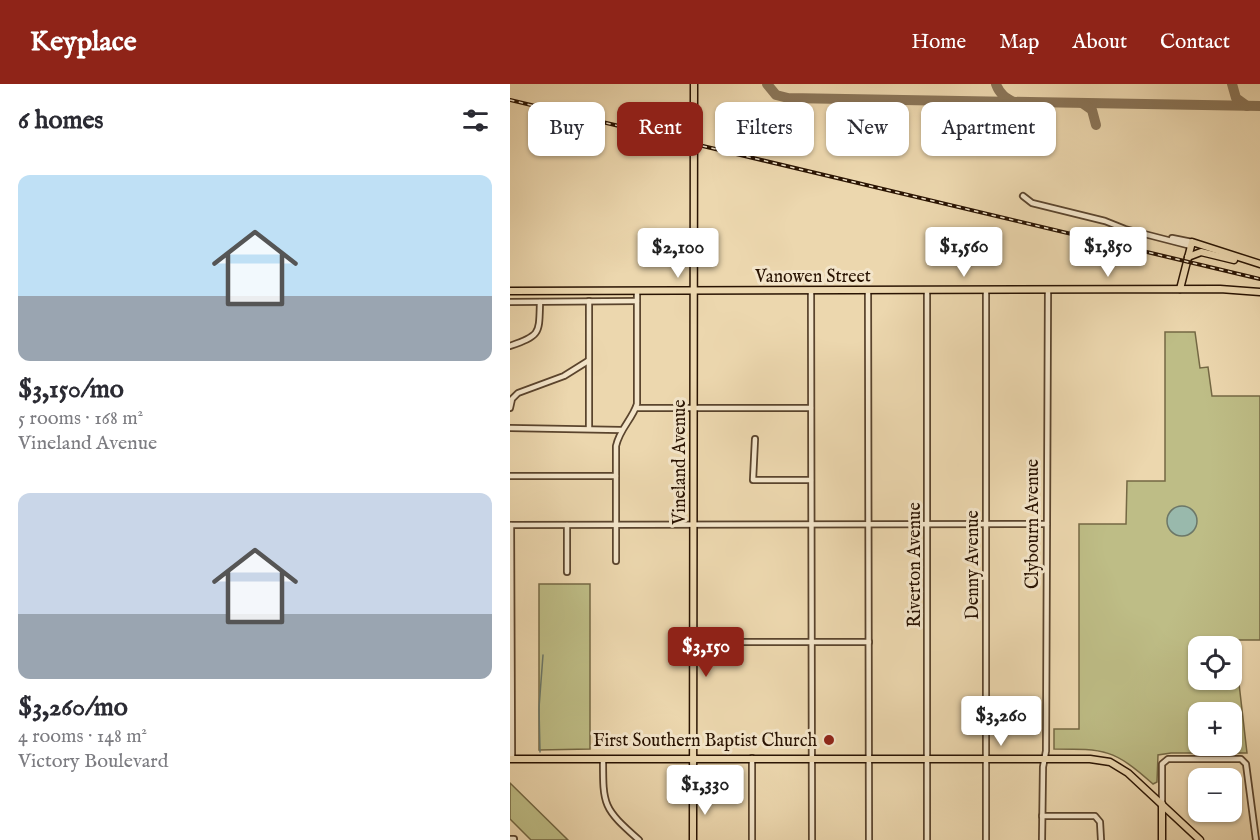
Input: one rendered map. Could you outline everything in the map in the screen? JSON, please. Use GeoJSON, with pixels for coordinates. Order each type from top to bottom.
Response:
{"type":"FeatureCollection","features":[{"type":"Feature","properties":{"kind":"main road","name":"Vineland Avenue"},"geometry":{"type":"LineString","coordinates":[[693,840],[694,84]]}},
{"type":"Feature","properties":{"kind":"main road"},"geometry":{"type":"LineString","coordinates":[[1180,289],[1192,244]]}},
{"type":"Feature","properties":{"kind":"main road"},"geometry":{"type":"LineString","coordinates":[[1192,244],[1234,260]]}},
{"type":"Feature","properties":{"kind":"main road"},"geometry":{"type":"LineString","coordinates":[[1192,244],[1250,262]]}},
{"type":"Feature","properties":{"kind":"main road"},"geometry":{"type":"LineString","coordinates":[[1188,257],[1201,252],[1260,264]]}},
{"type":"Feature","properties":{"kind":"main road","name":"Vanowen Street"},"geometry":{"type":"LineString","coordinates":[[510,291],[1230,289],[1260,292]]}},
{"type":"Feature","properties":{"kind":"main road"},"geometry":{"type":"LineString","coordinates":[[511,759],[1090,759],[1110,762],[1128,773],[1200,840]]}},
{"type":"Feature","properties":{"kind":"main road"},"geometry":{"type":"LineString","coordinates":[[1162,804],[1162,840]]}},
{"type":"Feature","properties":{"kind":"main road"},"geometry":{"type":"LineString","coordinates":[[1162,824],[1177,819]]}},
{"type":"Feature","properties":{"kind":"street"},"geometry":{"type":"LineString","coordinates":[[1023,196],[1032,203],[1105,221],[1125,229],[1192,244]]}},
{"type":"Feature","properties":{"kind":"street"},"geometry":{"type":"LineString","coordinates":[[811,290],[812,840]]}},
{"type":"Feature","properties":{"kind":"street","name":"Riverton Avenue"},"geometry":{"type":"LineString","coordinates":[[927,290],[927,840]]}},
{"type":"Feature","properties":{"kind":"street","name":"Denny Avenue"},"geometry":{"type":"LineString","coordinates":[[986,290],[986,840]]}},
{"type":"Feature","properties":{"kind":"street","name":"Clybourn Avenue"},"geometry":{"type":"LineString","coordinates":[[1042,840],[1043,767],[1046,752],[1048,290]]}},
{"type":"Feature","properties":{"kind":"street"},"geometry":{"type":"LineString","coordinates":[[615,561],[616,446],[621,430],[636,408],[637,291]]}},
{"type":"Feature","properties":{"kind":"street"},"geometry":{"type":"LineString","coordinates":[[868,291],[869,840]]}},
{"type":"Feature","properties":{"kind":"street"},"geometry":{"type":"LineString","coordinates":[[589,301],[589,428]]}},
{"type":"Feature","properties":{"kind":"street"},"geometry":{"type":"LineString","coordinates":[[510,302],[637,301]]}},
{"type":"Feature","properties":{"kind":"street"},"geometry":{"type":"LineString","coordinates":[[510,346],[531,339],[537,333],[540,302]]}},
{"type":"Feature","properties":{"kind":"street"},"geometry":{"type":"LineString","coordinates":[[510,408],[512,399],[518,393],[564,376],[588,361]]}},
{"type":"Feature","properties":{"kind":"street"},"geometry":{"type":"LineString","coordinates":[[636,408],[811,408]]}},
{"type":"Feature","properties":{"kind":"street"},"geometry":{"type":"LineString","coordinates":[[510,428],[621,430]]}},
{"type":"Feature","properties":{"kind":"street"},"geometry":{"type":"LineString","coordinates":[[755,439],[752,461],[753,480],[811,480]]}},
{"type":"Feature","properties":{"kind":"street"},"geometry":{"type":"LineString","coordinates":[[510,476],[616,476]]}},
{"type":"Feature","properties":{"kind":"street"},"geometry":{"type":"LineString","coordinates":[[511,759],[511,525],[1047,524]]}},
{"type":"Feature","properties":{"kind":"street"},"geometry":{"type":"LineString","coordinates":[[567,525],[567,572]]}},
{"type":"Feature","properties":{"kind":"street"},"geometry":{"type":"LineString","coordinates":[[693,642],[869,642]]}},
{"type":"Feature","properties":{"kind":"street"},"geometry":{"type":"LineString","coordinates":[[752,758],[752,840]]}},
{"type":"Feature","properties":{"kind":"street"},"geometry":{"type":"LineString","coordinates":[[603,759],[603,792],[608,808],[639,840]]}},
{"type":"Feature","properties":{"kind":"street"},"geometry":{"type":"LineString","coordinates":[[1162,804],[1162,764],[1164,761],[1168,759],[1241,759],[1245,761],[1256,840]]}},
{"type":"Feature","properties":{"kind":"street"},"geometry":{"type":"LineString","coordinates":[[1042,816],[1095,816],[1100,822],[1101,840]]}},
{"type":"Feature","properties":{"kind":"shaded area"},"geometry":{"type":"Polygon","coordinates":[[[1165,332],[1195,332],[1200,368],[1208,367],[1212,396],[1260,396],[1260,640],[1242,640],[1242,636],[1188,636],[1188,690],[1240,690],[1241,702],[1188,702],[1188,753],[1158,755],[1157,782],[1153,784],[1140,772],[1108,753],[1054,749],[1054,729],[1079,729],[1079,524],[1126,524],[1127,481],[1165,481],[1165,332]]]}},
{"type":"Feature","properties":{"kind":"shaded area"},"geometry":{"type":"Polygon","coordinates":[[[1182,506],[1193,510],[1197,521],[1193,532],[1182,536],[1171,532],[1167,521],[1171,510],[1182,506]]]}},
{"type":"Feature","properties":{"kind":"shaded area"},"geometry":{"type":"Polygon","coordinates":[[[539,584],[590,584],[590,749],[539,750],[539,584]]]}},
{"type":"Feature","properties":{"kind":"shaded area"},"geometry":{"type":"Polygon","coordinates":[[[1242,710],[1247,753],[1242,753],[1242,710]]]}},
{"type":"Feature","properties":{"kind":"shaded area"},"geometry":{"type":"Polygon","coordinates":[[[510,783],[568,840],[531,840],[510,819],[510,783]]]}},
{"type":"Feature","properties":{"kind":"waterway"},"geometry":{"type":"LineString","coordinates":[[540,752],[539,708],[543,655]]}},
{"type":"Feature","properties":{"kind":"taxiway"},"geometry":{"type":"LineString","coordinates":[[767,84],[776,95],[788,98],[1260,106]]}},
{"type":"Feature","properties":{"kind":"taxiway"},"geometry":{"type":"LineString","coordinates":[[996,84],[1004,96],[1014,102]]}},
{"type":"Feature","properties":{"kind":"taxiway"},"geometry":{"type":"LineString","coordinates":[[1232,84],[1236,98],[1247,106]]}},
{"type":"Feature","properties":{"kind":"taxiway"},"geometry":{"type":"LineString","coordinates":[[1082,103],[1092,110],[1096,125]]}},
{"type":"Feature","properties":{"kind":"railway"},"geometry":{"type":"LineString","coordinates":[[510,100],[1260,279]]}},
{"type":"Feature","properties":{"kind":"place","name":"First Southern Baptist Church"},"geometry":{"type":"Point","coordinates":[829,740]}}]}
